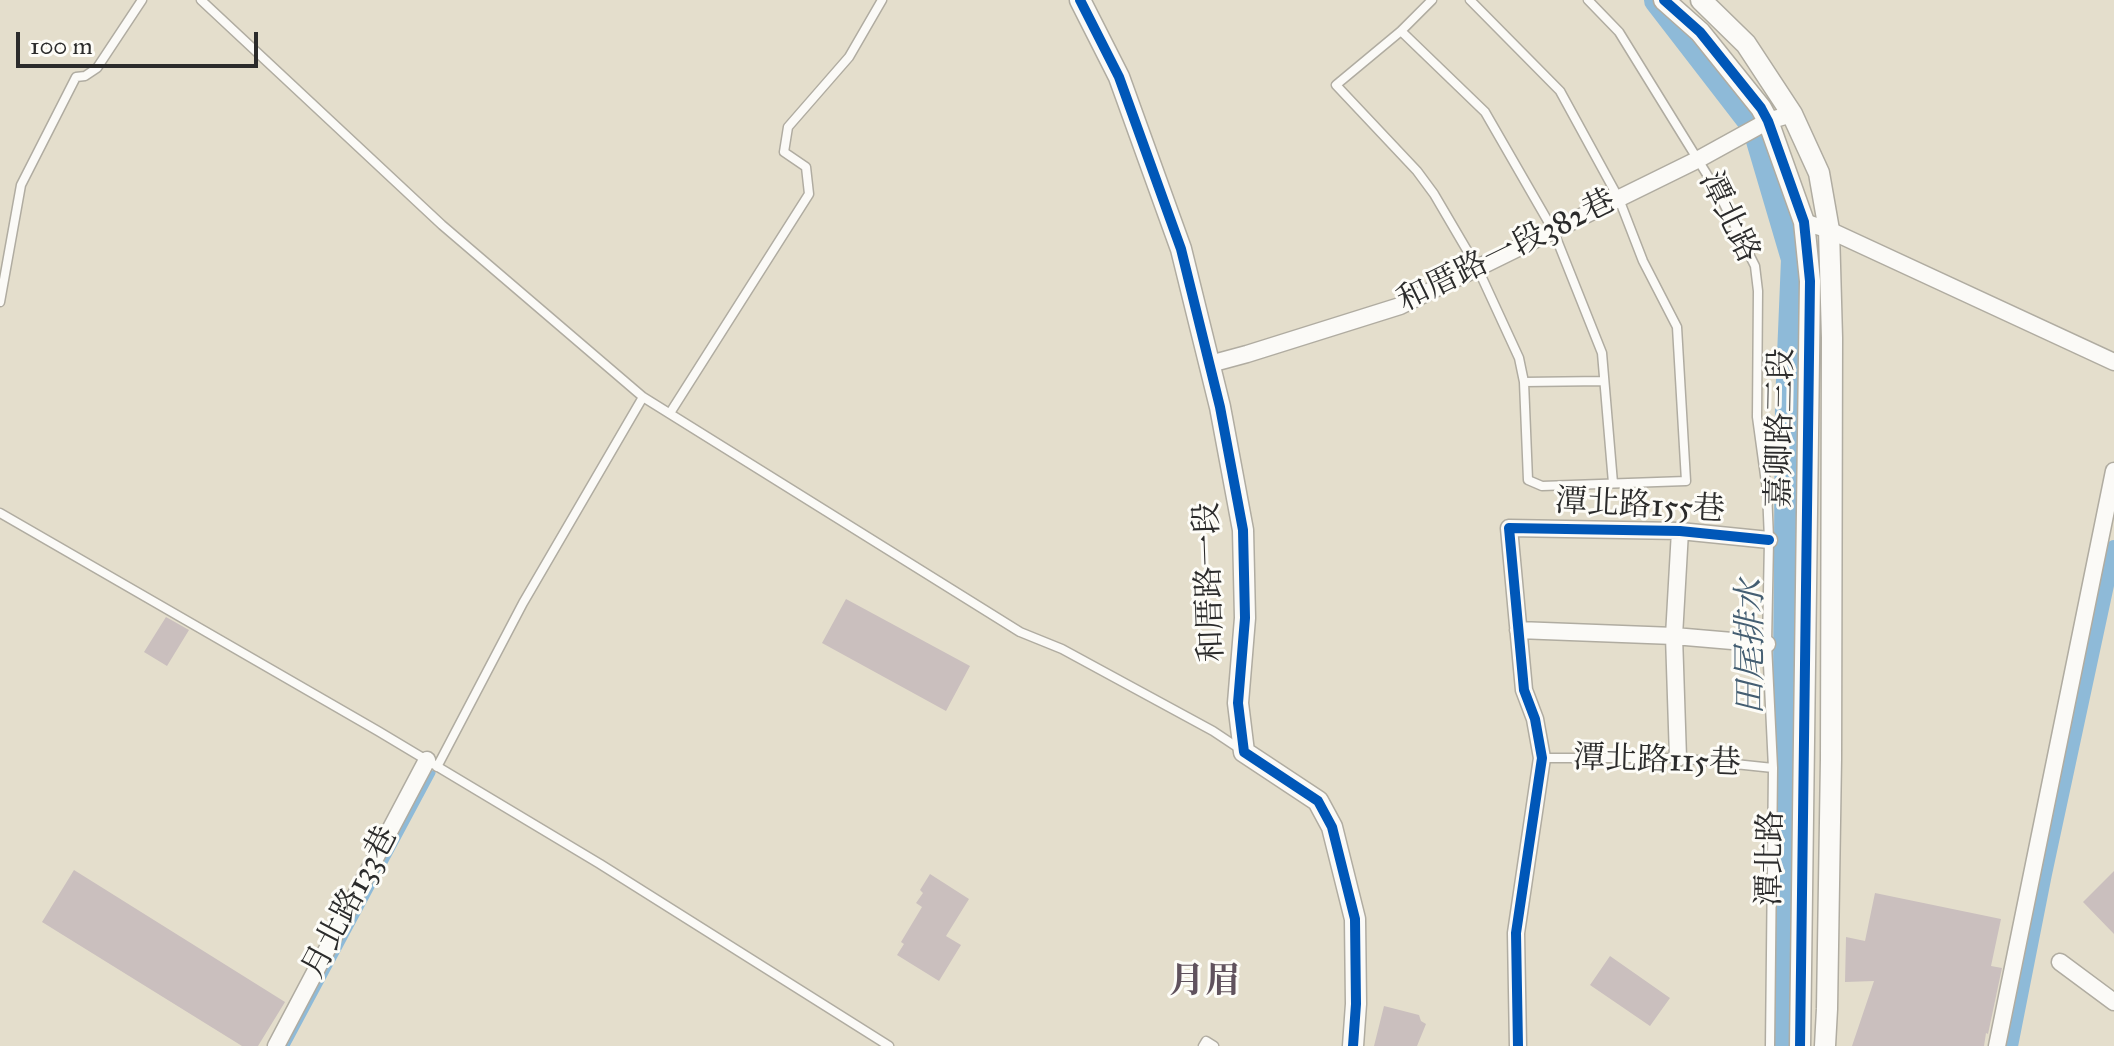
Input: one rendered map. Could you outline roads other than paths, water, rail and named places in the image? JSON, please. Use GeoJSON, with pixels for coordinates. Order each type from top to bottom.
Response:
{"type":"FeatureCollection","features":[{"type":"Feature","properties":{"kind":"street","name":"和厝路一段"},"geometry":{"type":"LineString","coordinates":[[1080,0],[1119,77],[1171,220],[1210,364],[1243,530],[1245,618],[1238,703],[1244,752]]}},
{"type":"Feature","properties":{"kind":"street","name":"嘉卿路三段"},"geometry":{"type":"LineString","coordinates":[[1664,0],[1700,32],[1761,108],[1804,222],[1810,297],[1800,1046]]}},
{"type":"Feature","properties":{"kind":"street","name":"嘉卿路三段"},"geometry":{"type":"LineString","coordinates":[[1701,0],[1746,44],[1792,114],[1819,173],[1829,230],[1832,338],[1831,759],[1825,1046]]}},
{"type":"Feature","properties":{"kind":"street","name":"和厝路一段382巷"},"geometry":{"type":"LineString","coordinates":[[1210,364],[1400,306],[1699,159],[1768,121],[1792,114]]}},
{"type":"Feature","properties":{"kind":"street"},"geometry":{"type":"LineString","coordinates":[[1804,222],[1829,230],[2114,362]]}},
{"type":"Feature","properties":{"kind":"street"},"geometry":{"type":"LineString","coordinates":[[1997,1046],[2114,471]]}},
{"type":"Feature","properties":{"kind":"street","name":"潭北路155巷"},"geometry":{"type":"LineString","coordinates":[[1518,630],[1509,528],[1680,531],[1769,540]]}},
{"type":"Feature","properties":{"kind":"street"},"geometry":{"type":"LineString","coordinates":[[1678,758],[1674,636],[1680,531]]}},
{"type":"Feature","properties":{"kind":"street"},"geometry":{"type":"LineString","coordinates":[[1518,1046],[1516,933],[1542,758],[1535,719],[1524,690],[1518,630],[1674,636],[1767,644]]}},
{"type":"Feature","properties":{"kind":"street"},"geometry":{"type":"LineString","coordinates":[[1244,752],[1318,801],[1332,827],[1355,919],[1353,1046]]}},
{"type":"Feature","properties":{"kind":"street","name":"月北路133巷"},"geometry":{"type":"LineString","coordinates":[[276,1046],[432,763]]}},
{"type":"Feature","properties":{"kind":"street"},"geometry":{"type":"LineString","coordinates":[[2060,962],[2114,1002]]}},
{"type":"Feature","properties":{"kind":"lane"},"geometry":{"type":"LineString","coordinates":[[0,302],[21,185],[76,77],[85,76],[97,68],[142,0]]}},
{"type":"Feature","properties":{"kind":"lane"},"geometry":{"type":"LineString","coordinates":[[201,0],[442,225],[643,397],[1020,632],[1062,649],[1213,731],[1244,752]]}},
{"type":"Feature","properties":{"kind":"lane"},"geometry":{"type":"LineString","coordinates":[[670,413],[809,194],[806,167],[784,152],[788,127],[849,57],[882,0]]}},
{"type":"Feature","properties":{"kind":"lane"},"geometry":{"type":"LineString","coordinates":[[1432,0],[1401,31],[1336,85],[1417,171],[1478,269],[1519,358],[1524,382],[1528,480],[1542,486],[1686,481],[1677,327],[1643,261],[1619,199],[1560,91],[1470,0]]}},
{"type":"Feature","properties":{"kind":"lane","name":"潭北路"},"geometry":{"type":"LineString","coordinates":[[1588,0],[1619,32],[1699,159],[1755,266],[1758,291],[1757,417],[1767,490],[1769,540],[1767,644],[1773,768],[1770,1046]]}},
{"type":"Feature","properties":{"kind":"lane"},"geometry":{"type":"LineString","coordinates":[[1401,31],[1485,112],[1553,230],[1602,353],[1613,483]]}},
{"type":"Feature","properties":{"kind":"lane"},"geometry":{"type":"LineString","coordinates":[[1524,382],[1604,381]]}},
{"type":"Feature","properties":{"kind":"lane"},"geometry":{"type":"LineString","coordinates":[[432,763],[643,397]]}},
{"type":"Feature","properties":{"kind":"lane"},"geometry":{"type":"LineString","coordinates":[[0,513],[432,763],[600,864],[889,1046]]}},
{"type":"Feature","properties":{"kind":"lane","name":"潭北路115巷"},"geometry":{"type":"LineString","coordinates":[[1542,758],[1678,758],[1773,768]]}},
{"type":"Feature","properties":{"kind":"lane"},"geometry":{"type":"LineString","coordinates":[[1203,1046],[1206,1041],[1214,1046]]}},
{"type":"Feature","properties":{"kind":"waterway","name":"田尾排水"},"geometry":{"type":"LineString","coordinates":[[1658,0],[1756,127],[1795,259],[1789,404],[1788,1046]]}},
{"type":"Feature","properties":{"kind":"waterway"},"geometry":{"type":"LineString","coordinates":[[2010,1046],[2114,548]]}},
{"type":"Feature","properties":{"kind":"waterway"},"geometry":{"type":"LineString","coordinates":[[287,1046],[433,773]]}},
{"type":"Feature","properties":{"kind":"district","name":"月眉"},"geometry":{"type":"Point","coordinates":[1205,983]}}]}
